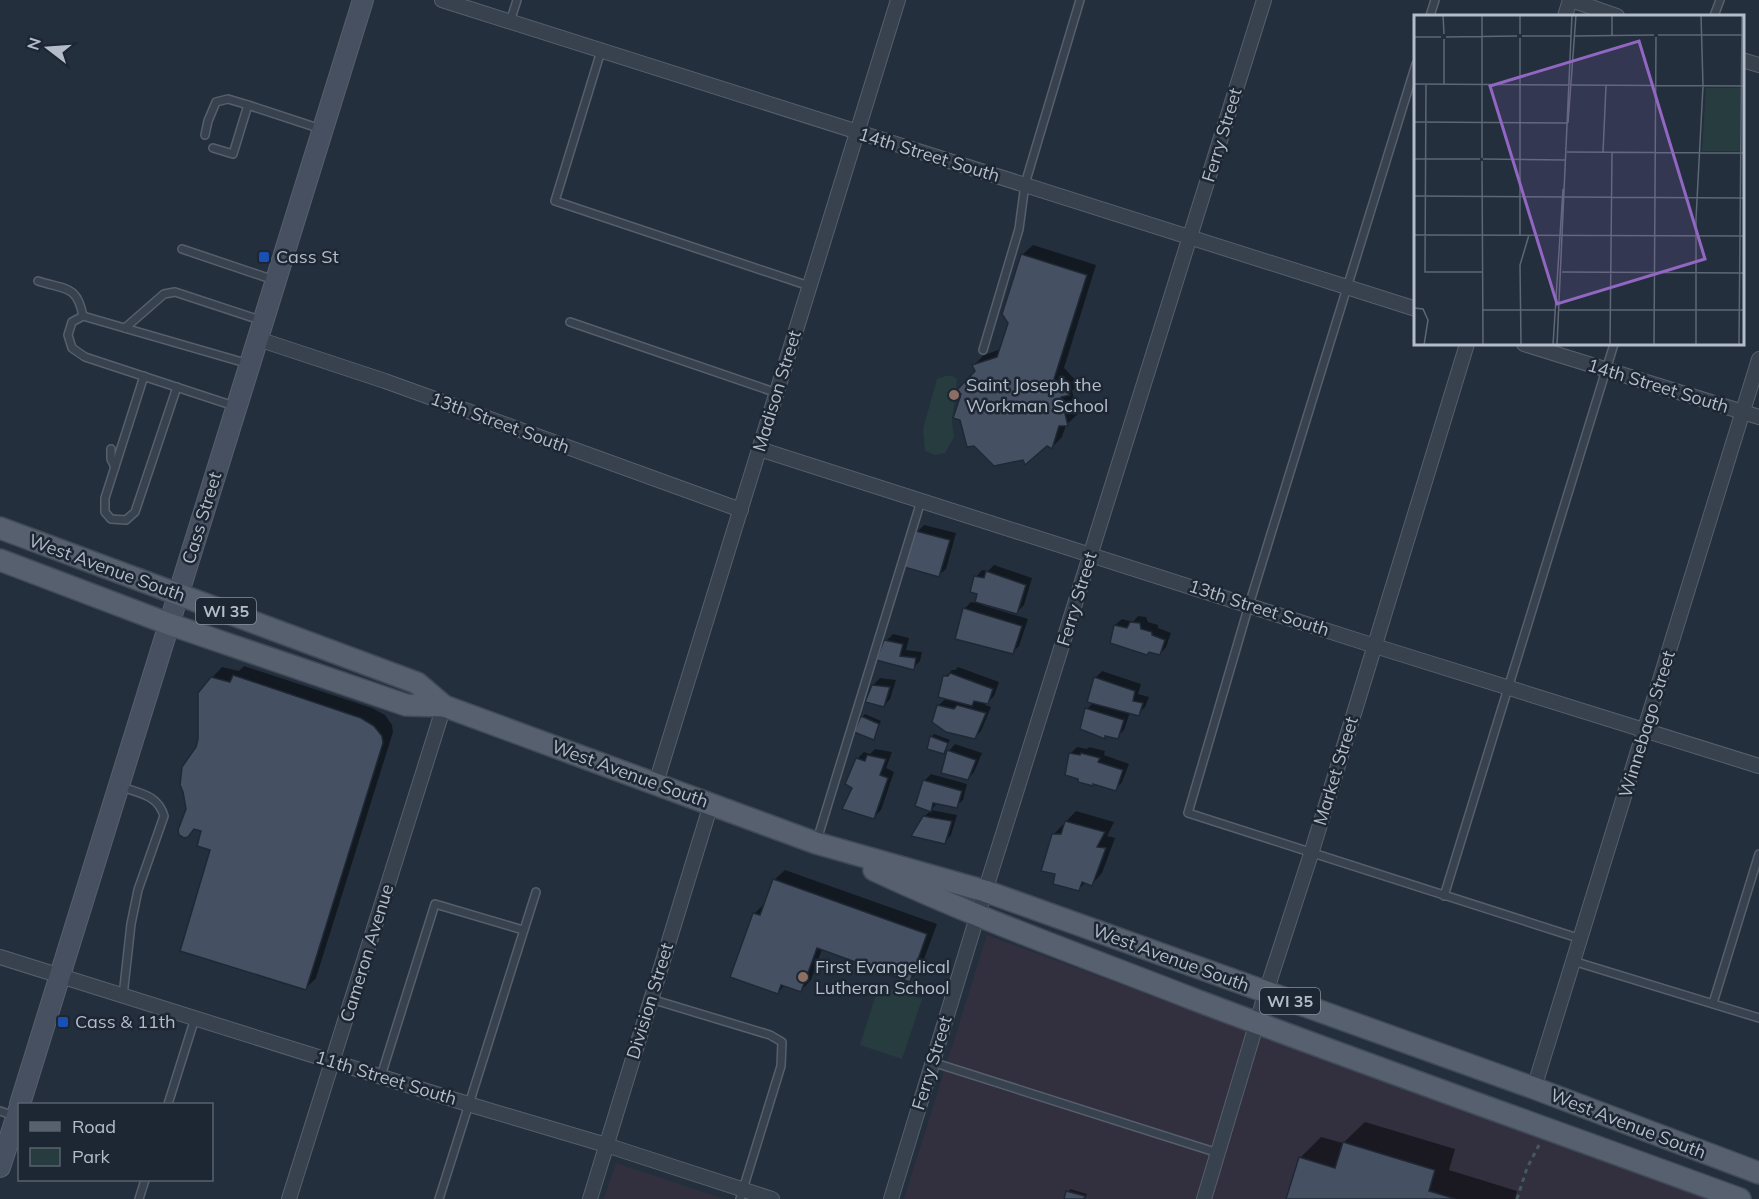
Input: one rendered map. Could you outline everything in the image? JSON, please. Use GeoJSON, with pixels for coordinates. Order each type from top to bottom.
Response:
{"type":"FeatureCollection","features":[{"type":"Feature","properties":{"kind":"main road","name":"West Avenue South"},"geometry":{"type":"LineString","coordinates":[[0,528],[417,682],[444,706]]}},
{"type":"Feature","properties":{"kind":"main road","name":"West Avenue South"},"geometry":{"type":"LineString","coordinates":[[0,560],[169,624],[406,705],[444,706],[656,783],[816,843],[977,917],[1257,1024],[1740,1199]]}},
{"type":"Feature","properties":{"kind":"main road","name":"West Avenue South"},"geometry":{"type":"LineString","coordinates":[[816,843],[985,891],[1534,1088],[1759,1173]]}},
{"type":"Feature","properties":{"kind":"street","name":"Cass Street"},"geometry":{"type":"LineString","coordinates":[[0,1167],[14,1110],[61,976],[363,0]]}},
{"type":"Feature","properties":{"kind":"street","name":"14th Street South"},"geometry":{"type":"LineString","coordinates":[[442,0],[1414,308]]}},
{"type":"Feature","properties":{"kind":"street","name":"Madison Street"},"geometry":{"type":"LineString","coordinates":[[656,783],[898,0]]}},
{"type":"Feature","properties":{"kind":"street","name":"Ferry Street"},"geometry":{"type":"LineString","coordinates":[[891,1199],[1264,0]]}},
{"type":"Feature","properties":{"kind":"street"},"geometry":{"type":"LineString","coordinates":[[1565,15],[1570,0],[1614,15]]}},
{"type":"Feature","properties":{"kind":"street"},"geometry":{"type":"LineString","coordinates":[[1744,60],[1759,65]]}},
{"type":"Feature","properties":{"kind":"street","name":"13th Street South"},"geometry":{"type":"LineString","coordinates":[[260,330],[385,381],[741,510]]}},
{"type":"Feature","properties":{"kind":"street","name":"Market Street"},"geometry":{"type":"LineString","coordinates":[[1204,1199],[1467,345]]}},
{"type":"Feature","properties":{"kind":"street","name":"14th Street South"},"geometry":{"type":"LineString","coordinates":[[1527,345],[1759,417]]}},
{"type":"Feature","properties":{"kind":"street","name":"Winnebago Street"},"geometry":{"type":"LineString","coordinates":[[1534,1088],[1759,359]]}},
{"type":"Feature","properties":{"kind":"street","name":"13th Street South"},"geometry":{"type":"LineString","coordinates":[[759,449],[1759,766]]}},
{"type":"Feature","properties":{"kind":"street","name":"Cameron Avenue"},"geometry":{"type":"LineString","coordinates":[[289,1199],[444,706]]}},
{"type":"Feature","properties":{"kind":"street","name":"Division Street"},"geometry":{"type":"LineString","coordinates":[[590,1199],[711,804]]}},
{"type":"Feature","properties":{"kind":"street","name":"11th Street South"},"geometry":{"type":"LineString","coordinates":[[0,957],[606,1145],[741,1194],[772,1199]]}},
{"type":"Feature","properties":{"kind":"lane"},"geometry":{"type":"LineString","coordinates":[[510,22],[517,0]]}},
{"type":"Feature","properties":{"kind":"lane"},"geometry":{"type":"LineString","coordinates":[[983,350],[1018,229],[1025,184],[1080,0]]}},
{"type":"Feature","properties":{"kind":"lane"},"geometry":{"type":"LineString","coordinates":[[1430,15],[1435,0]]}},
{"type":"Feature","properties":{"kind":"lane"},"geometry":{"type":"LineString","coordinates":[[1714,15],[1720,0]]}},
{"type":"Feature","properties":{"kind":"lane"},"geometry":{"type":"LineString","coordinates":[[601,51],[555,201],[809,286]]}},
{"type":"Feature","properties":{"kind":"lane"},"geometry":{"type":"LineString","coordinates":[[1414,70],[1249,605],[1188,813],[1581,939]]}},
{"type":"Feature","properties":{"kind":"lane"},"geometry":{"type":"LineString","coordinates":[[205,135],[216,102],[228,99],[324,129]]}},
{"type":"Feature","properties":{"kind":"lane"},"geometry":{"type":"LineString","coordinates":[[213,148],[233,154],[248,105]]}},
{"type":"Feature","properties":{"kind":"lane"},"geometry":{"type":"LineString","coordinates":[[182,249],[276,281]]}},
{"type":"Feature","properties":{"kind":"lane"},"geometry":{"type":"LineString","coordinates":[[38,281],[73,292],[80,299],[83,316]]}},
{"type":"Feature","properties":{"kind":"lane"},"geometry":{"type":"LineString","coordinates":[[125,328],[164,294],[175,292],[260,330]]}},
{"type":"Feature","properties":{"kind":"lane"},"geometry":{"type":"LineString","coordinates":[[237,407],[85,357],[72,348],[68,334],[72,322],[83,316],[250,364]]}},
{"type":"Feature","properties":{"kind":"lane"},"geometry":{"type":"LineString","coordinates":[[570,322],[777,393]]}},
{"type":"Feature","properties":{"kind":"lane"},"geometry":{"type":"LineString","coordinates":[[1444,896],[1614,345]]}},
{"type":"Feature","properties":{"kind":"lane"},"geometry":{"type":"LineString","coordinates":[[144,376],[105,498],[105,512],[111,519],[126,520],[135,512],[177,387]]}},
{"type":"Feature","properties":{"kind":"lane"},"geometry":{"type":"LineString","coordinates":[[117,434],[128,429]]}},
{"type":"Feature","properties":{"kind":"lane"},"geometry":{"type":"LineString","coordinates":[[111,449],[111,459],[115,467]]}},
{"type":"Feature","properties":{"kind":"lane"},"geometry":{"type":"LineString","coordinates":[[816,843],[921,500]]}},
{"type":"Feature","properties":{"kind":"lane"},"geometry":{"type":"LineString","coordinates":[[120,786],[157,800],[164,816],[138,890],[131,924],[123,996]]}},
{"type":"Feature","properties":{"kind":"lane"},"geometry":{"type":"LineString","coordinates":[[1713,1003],[1759,854]]}},
{"type":"Feature","properties":{"kind":"lane"},"geometry":{"type":"LineString","coordinates":[[439,1199],[536,892]]}},
{"type":"Feature","properties":{"kind":"lane"},"geometry":{"type":"LineString","coordinates":[[381,1076],[435,904],[523,930]]}},
{"type":"Feature","properties":{"kind":"lane"},"geometry":{"type":"LineString","coordinates":[[1573,961],[1759,1018]]}},
{"type":"Feature","properties":{"kind":"lane"},"geometry":{"type":"LineString","coordinates":[[651,999],[770,1035],[782,1042],[781,1066],[741,1194]]}},
{"type":"Feature","properties":{"kind":"lane"},"geometry":{"type":"LineString","coordinates":[[168,1103],[195,1018]]}},
{"type":"Feature","properties":{"kind":"lane"},"geometry":{"type":"LineString","coordinates":[[932,1062],[1219,1153]]}},
{"type":"Feature","properties":{"kind":"lane"},"geometry":{"type":"LineString","coordinates":[[139,1199],[144,1181]]}},
{"type":"Feature","properties":{"kind":"path"},"geometry":{"type":"LineString","coordinates":[[1517,1199],[1527,1168],[1543,1137]]}},
{"type":"Feature","properties":{"kind":"shaded area"},"geometry":{"type":"Polygon","coordinates":[[[987,935],[1706,1199],[904,1199],[987,935]]]}},
{"type":"Feature","properties":{"kind":"shaded area"},"geometry":{"type":"Polygon","coordinates":[[[616,1163],[724,1199],[604,1199],[616,1163]]]}},
{"type":"Feature","properties":{"kind":"green space"},"geometry":{"type":"Polygon","coordinates":[[[953,376],[957,379],[952,422],[954,437],[945,453],[935,455],[925,451],[923,429],[937,379],[953,376]]]}},
{"type":"Feature","properties":{"kind":"green space"},"geometry":{"type":"Polygon","coordinates":[[[879,985],[922,999],[902,1059],[860,1045],[879,985]]]}},
{"type":"Feature","properties":{"kind":"building"},"geometry":{"type":"Polygon","coordinates":[[[1021,254],[1087,275],[1054,379],[1070,395],[1061,397],[1068,426],[1059,426],[1052,449],[1047,446],[1025,465],[1023,460],[994,466],[974,446],[967,447],[960,420],[953,418],[961,394],[956,391],[975,371],[972,365],[997,357],[1008,323],[1002,314],[1021,254]]]}},
{"type":"Feature","properties":{"kind":"building"},"geometry":{"type":"Polygon","coordinates":[[[916,531],[950,540],[939,577],[904,567],[916,531]]]}},
{"type":"Feature","properties":{"kind":"building"},"geometry":{"type":"Polygon","coordinates":[[[986,571],[1026,585],[1017,614],[975,602],[977,594],[970,592],[974,576],[984,578],[986,571]]]}},
{"type":"Feature","properties":{"kind":"building"},"geometry":{"type":"Polygon","coordinates":[[[963,608],[1022,626],[1013,654],[955,639],[963,608]]]}},
{"type":"Feature","properties":{"kind":"building"},"geometry":{"type":"Polygon","coordinates":[[[1130,622],[1140,623],[1141,629],[1152,632],[1152,635],[1165,640],[1160,655],[1149,652],[1147,655],[1110,643],[1114,625],[1127,628],[1130,622]]]}},
{"type":"Feature","properties":{"kind":"building"},"geometry":{"type":"Polygon","coordinates":[[[884,640],[903,644],[900,656],[916,658],[914,670],[876,660],[884,640]]]}},
{"type":"Feature","properties":{"kind":"building"},"geometry":{"type":"Polygon","coordinates":[[[950,673],[993,689],[988,704],[974,701],[972,706],[938,697],[943,676],[948,676],[950,673]]]}},
{"type":"Feature","properties":{"kind":"building"},"geometry":{"type":"Polygon","coordinates":[[[233,675],[361,718],[374,726],[382,736],[383,743],[306,990],[180,951],[210,850],[197,846],[201,831],[194,829],[188,837],[184,838],[179,835],[178,830],[186,809],[180,785],[182,767],[196,747],[198,739],[198,693],[211,677],[230,682],[233,675]]]}},
{"type":"Feature","properties":{"kind":"building"},"geometry":{"type":"Polygon","coordinates":[[[1094,677],[1135,691],[1133,701],[1143,703],[1139,716],[1087,702],[1094,677]]]}},
{"type":"Feature","properties":{"kind":"building"},"geometry":{"type":"Polygon","coordinates":[[[872,685],[890,687],[884,707],[865,702],[872,685]]]}},
{"type":"Feature","properties":{"kind":"building"},"geometry":{"type":"Polygon","coordinates":[[[937,705],[954,709],[957,705],[986,713],[975,739],[946,732],[932,722],[937,705]]]}},
{"type":"Feature","properties":{"kind":"building"},"geometry":{"type":"Polygon","coordinates":[[[1085,708],[1124,720],[1118,739],[1105,736],[1105,739],[1080,729],[1085,708]]]}},
{"type":"Feature","properties":{"kind":"building"},"geometry":{"type":"Polygon","coordinates":[[[861,716],[879,724],[874,740],[854,732],[861,716]]]}},
{"type":"Feature","properties":{"kind":"building"},"geometry":{"type":"Polygon","coordinates":[[[930,736],[948,743],[944,754],[927,749],[930,736]]]}},
{"type":"Feature","properties":{"kind":"building"},"geometry":{"type":"Polygon","coordinates":[[[947,750],[976,760],[968,780],[941,773],[947,750]]]}},
{"type":"Feature","properties":{"kind":"building"},"geometry":{"type":"Polygon","coordinates":[[[1069,753],[1080,755],[1081,753],[1100,758],[1098,762],[1123,770],[1116,791],[1078,782],[1078,779],[1065,775],[1069,753]]]}},
{"type":"Feature","properties":{"kind":"building"},"geometry":{"type":"Polygon","coordinates":[[[867,755],[886,759],[880,775],[888,778],[874,819],[842,809],[852,788],[845,784],[856,758],[865,761],[867,755]]]}},
{"type":"Feature","properties":{"kind":"building"},"geometry":{"type":"Polygon","coordinates":[[[923,780],[962,791],[957,808],[933,803],[931,812],[915,806],[923,780]]]}},
{"type":"Feature","properties":{"kind":"building"},"geometry":{"type":"Polygon","coordinates":[[[923,816],[952,821],[945,844],[911,836],[923,816]]]}},
{"type":"Feature","properties":{"kind":"building"},"geometry":{"type":"Polygon","coordinates":[[[1065,821],[1105,832],[1097,847],[1106,848],[1092,886],[1082,882],[1079,891],[1053,884],[1055,874],[1041,871],[1052,834],[1061,834],[1065,821]]]}},
{"type":"Feature","properties":{"kind":"building"},"geometry":{"type":"Polygon","coordinates":[[[773,879],[927,934],[910,982],[817,948],[801,992],[781,985],[778,994],[730,977],[753,913],[760,915],[773,879]]]}},
{"type":"Feature","properties":{"kind":"building"},"geometry":{"type":"Polygon","coordinates":[[[1343,1142],[1435,1170],[1429,1191],[1456,1199],[1286,1199],[1299,1157],[1335,1168],[1343,1142]]]}},
{"type":"Feature","properties":{"kind":"building"},"geometry":{"type":"Polygon","coordinates":[[[1066,1191],[1085,1196],[1084,1199],[1064,1199],[1066,1191]]]}},
{"type":"Feature","properties":{"kind":"place","name":"Cass St"},"geometry":{"type":"Point","coordinates":[264,257]}},
{"type":"Feature","properties":{"kind":"place","name":"Saint Joseph the Workman School"},"geometry":{"type":"Point","coordinates":[954,395]}},
{"type":"Feature","properties":{"kind":"place","name":"First Evangelical Lutheran School"},"geometry":{"type":"Point","coordinates":[803,977]}},
{"type":"Feature","properties":{"kind":"place","name":"Cass & 11th"},"geometry":{"type":"Point","coordinates":[63,1022]}}]}
